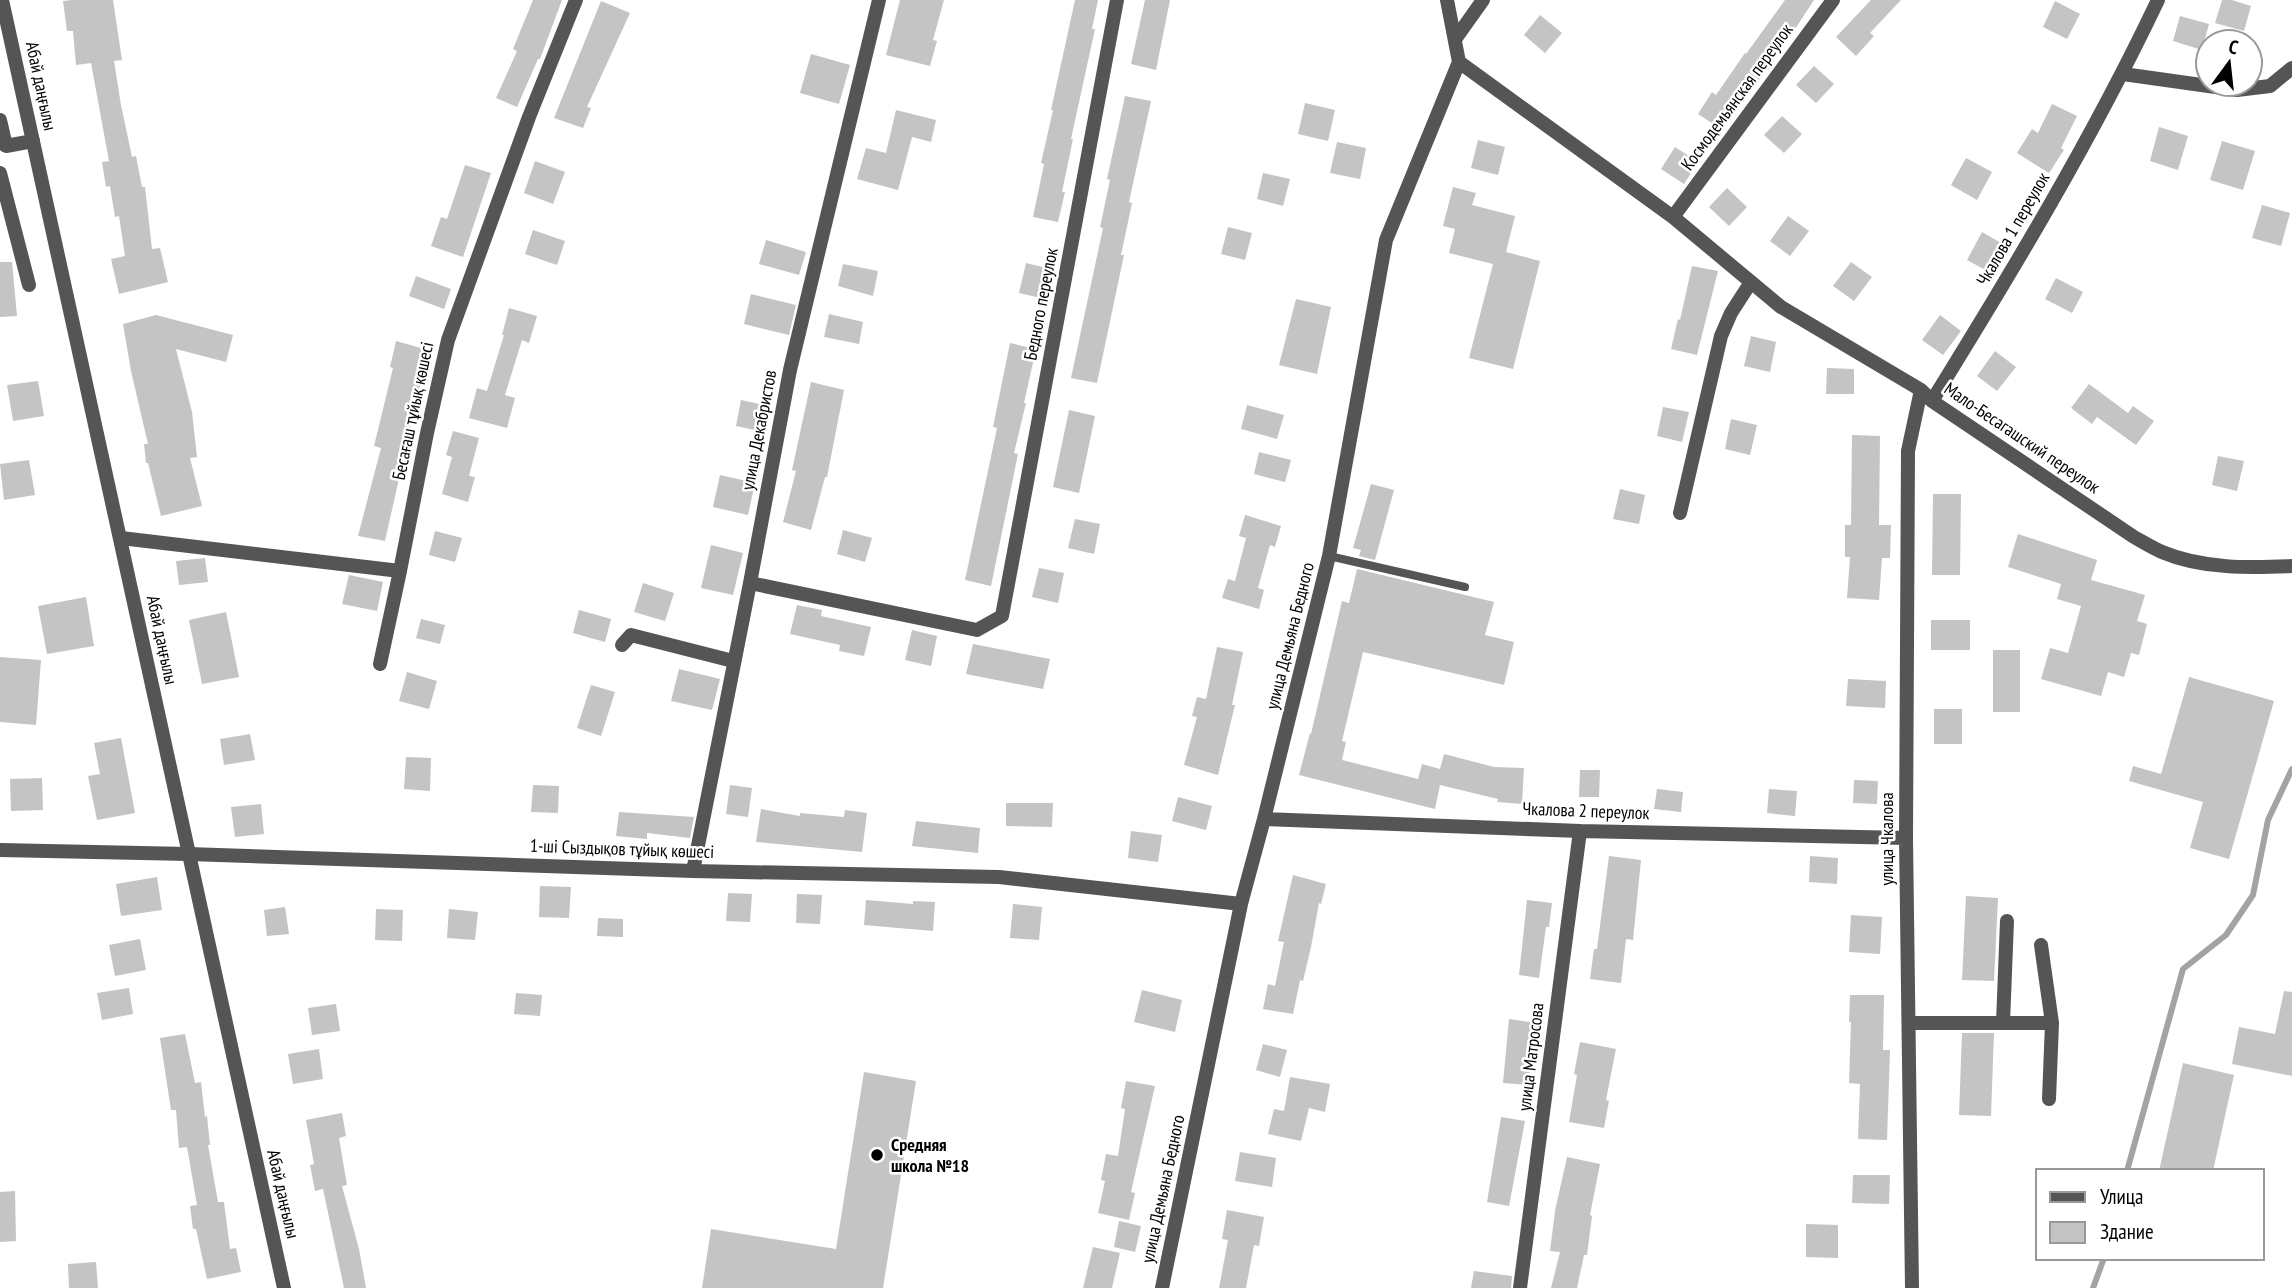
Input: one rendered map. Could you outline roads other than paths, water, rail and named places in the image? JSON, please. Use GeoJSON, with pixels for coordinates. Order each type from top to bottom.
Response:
{"type":"FeatureCollection","features":[{"type":"Feature","properties":{"kind":"street","name":"Абай даңғылы"},"geometry":{"type":"LineString","coordinates":[[2,0],[284,1288]]}},
{"type":"Feature","properties":{"kind":"street","name":"Бесағаш тұйық көшесі"},"geometry":{"type":"LineString","coordinates":[[380,664],[448,340],[529,117],[576,0]]}},
{"type":"Feature","properties":{"kind":"street","name":"улица Декабристов"},"geometry":{"type":"LineString","coordinates":[[692,871],[790,370],[879,0]]}},
{"type":"Feature","properties":{"kind":"street","name":"Бедного переулок"},"geometry":{"type":"LineString","coordinates":[[750,583],[977,630],[1002,616],[1117,0]]}},
{"type":"Feature","properties":{"kind":"street","name":"улица Демьяна Бедного"},"geometry":{"type":"LineString","coordinates":[[1162,1288],[1241,904],[1265,819],[1329,556],[1386,240],[1459,62],[1447,0]]}},
{"type":"Feature","properties":{"kind":"street"},"geometry":{"type":"LineString","coordinates":[[1456,38],[1483,0]]}},
{"type":"Feature","properties":{"kind":"street","name":"Космодемьянская переулок"},"geometry":{"type":"LineString","coordinates":[[1673,218],[1833,0]]}},
{"type":"Feature","properties":{"kind":"street","name":"Чкалова 1 переулок"},"geometry":{"type":"LineString","coordinates":[[1932,401],[2027,247],[2123,74],[2158,0]]}},
{"type":"Feature","properties":{"kind":"street","name":"Мало-Бесагашский переулок"},"geometry":{"type":"LineString","coordinates":[[1459,62],[1673,218],[1782,306],[1921,390],[1932,401],[2134,537],[2163,553],[2200,563],[2253,568],[2292,566]]}},
{"type":"Feature","properties":{"kind":"street"},"geometry":{"type":"LineString","coordinates":[[2123,74],[2237,90],[2270,86],[2292,68]]}},
{"type":"Feature","properties":{"kind":"street"},"geometry":{"type":"LineString","coordinates":[[0,120],[3,147],[33,141]]}},
{"type":"Feature","properties":{"kind":"street"},"geometry":{"type":"LineString","coordinates":[[0,173],[29,285]]}},
{"type":"Feature","properties":{"kind":"street"},"geometry":{"type":"LineString","coordinates":[[1680,513],[1721,336],[1731,313],[1751,282]]}},
{"type":"Feature","properties":{"kind":"street","name":"улица Чкалова"},"geometry":{"type":"LineString","coordinates":[[1912,1288],[1906,838],[1909,451],[1921,390]]}},
{"type":"Feature","properties":{"kind":"street"},"geometry":{"type":"LineString","coordinates":[[121,538],[400,571]]}},
{"type":"Feature","properties":{"kind":"street"},"geometry":{"type":"LineString","coordinates":[[622,645],[631,635],[733,661]]}},
{"type":"Feature","properties":{"kind":"street","name":"Чкалова 2 переулок"},"geometry":{"type":"LineString","coordinates":[[1265,819],[1580,831],[1906,838]]}},
{"type":"Feature","properties":{"kind":"street","name":"улица Матросова"},"geometry":{"type":"LineString","coordinates":[[1520,1288],[1580,831]]}},
{"type":"Feature","properties":{"kind":"street","name":"1-ші Сыздықов тұйық көшесі"},"geometry":{"type":"LineString","coordinates":[[0,850],[692,871],[999,877],[1241,904]]}},
{"type":"Feature","properties":{"kind":"street"},"geometry":{"type":"LineString","coordinates":[[2003,1023],[2007,921]]}},
{"type":"Feature","properties":{"kind":"street"},"geometry":{"type":"LineString","coordinates":[[2041,945],[2052,1023],[2049,1099]]}},
{"type":"Feature","properties":{"kind":"street"},"geometry":{"type":"LineString","coordinates":[[1909,1023],[2052,1023]]}},
{"type":"Feature","properties":{"kind":"lane"},"geometry":{"type":"LineString","coordinates":[[1329,556],[1465,587]]}},
{"type":"Feature","properties":{"kind":"waterway"},"geometry":{"type":"LineString","coordinates":[[2128,1169],[2183,969],[2226,935],[2253,895],[2268,820],[2292,769]]}},
{"type":"Feature","properties":{"kind":"waterway"},"geometry":{"type":"LineString","coordinates":[[2093,1288],[2103,1260]]}},
{"type":"Feature","properties":{"kind":"place","name":"Средняя школа №18"},"geometry":{"type":"Point","coordinates":[877,1155]}}]}
